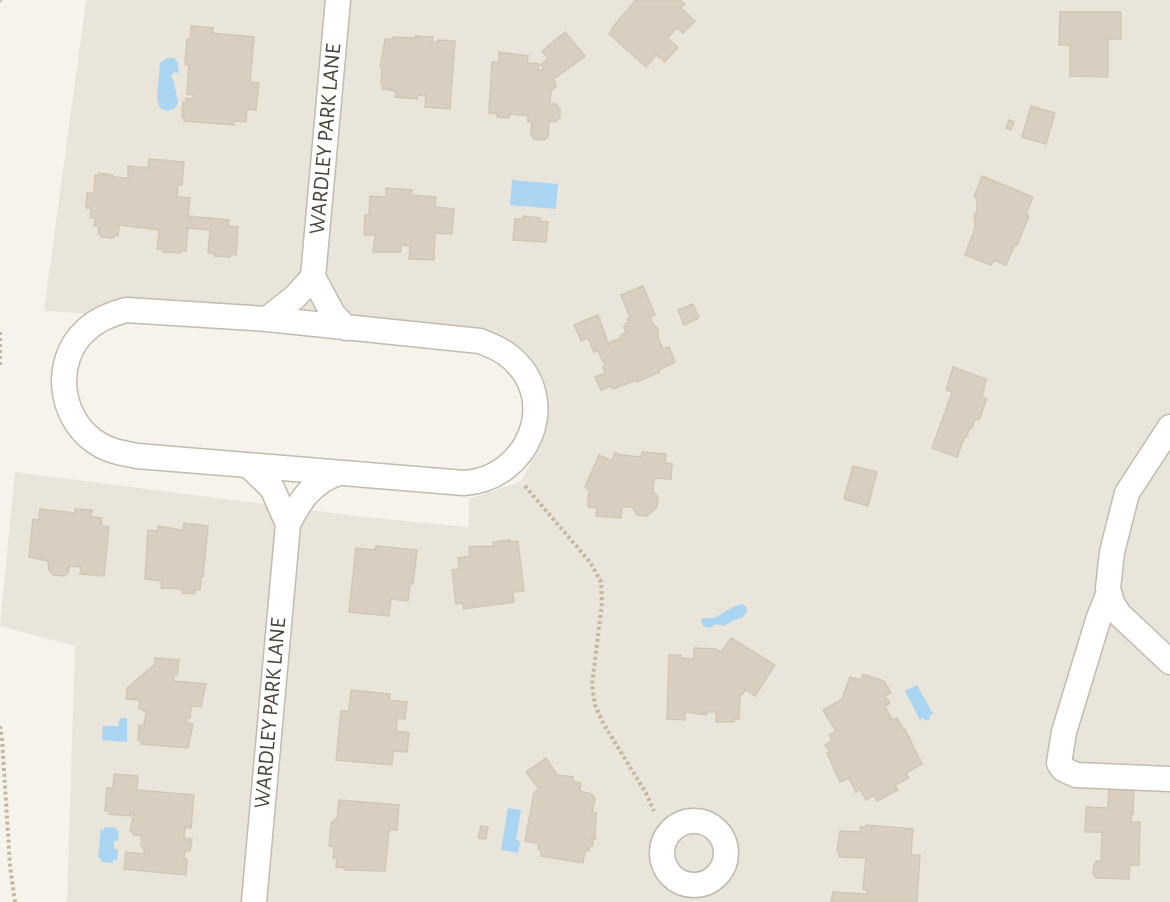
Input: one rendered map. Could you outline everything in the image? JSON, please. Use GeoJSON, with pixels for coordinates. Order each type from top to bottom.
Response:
{"type":"FeatureCollection","features":[{"type":"Feature","properties":{"kind":"street","name":"WARDLEY PARK LANE"},"geometry":{"type":"LineString","coordinates":[[313,277],[338,0]]}},
{"type":"Feature","properties":{"kind":"street"},"geometry":{"type":"LineString","coordinates":[[267,320],[295,297],[313,277],[333,314],[346,328]]}},
{"type":"Feature","properties":{"kind":"street"},"geometry":{"type":"LineString","coordinates":[[126,310],[346,328],[465,338],[492,346],[510,356],[522,370],[531,388],[535,416],[531,434],[522,453],[510,466],[484,481],[454,484],[137,456],[119,453],[100,446],[76,424],[66,404],[64,373],[71,350],[83,332],[113,313],[126,310]]}},
{"type":"Feature","properties":{"kind":"street"},"geometry":{"type":"LineString","coordinates":[[1170,427],[1127,493],[1109,568],[1108,595],[1099,617],[1064,732],[1059,764],[1063,769],[1076,775],[1170,779]]}},
{"type":"Feature","properties":{"kind":"street","name":"WARDLEY PARK LANE"},"geometry":{"type":"LineString","coordinates":[[248,465],[272,488],[288,524]]}},
{"type":"Feature","properties":{"kind":"street","name":"WARDLEY PARK LANE"},"geometry":{"type":"LineString","coordinates":[[254,902],[288,524],[297,505],[313,487],[339,473]]}},
{"type":"Feature","properties":{"kind":"street"},"geometry":{"type":"LineString","coordinates":[[1108,595],[1124,619],[1170,662]]}},
{"type":"Feature","properties":{"kind":"path"},"geometry":{"type":"LineString","coordinates":[[0,332],[0,366]]}},
{"type":"Feature","properties":{"kind":"path"},"geometry":{"type":"LineString","coordinates":[[525,486],[590,562],[601,582],[602,603],[592,685],[595,705],[654,811]]}},
{"type":"Feature","properties":{"kind":"path"},"geometry":{"type":"LineString","coordinates":[[0,726],[10,866],[15,902]]}},
{"type":"Feature","properties":{"kind":"shaded area"},"geometry":{"type":"Polygon","coordinates":[[[86,0],[1170,0],[1170,902],[67,902],[75,646],[0,626],[15,472],[364,517],[469,527],[469,499],[520,482],[540,447],[543,397],[530,358],[504,336],[44,311],[86,0]]]}},
{"type":"Feature","properties":{"kind":"water"},"geometry":{"type":"Polygon","coordinates":[[[167,58],[174,58],[178,63],[179,73],[174,72],[171,76],[178,103],[175,108],[167,111],[160,108],[157,100],[160,63],[167,58]]]}},
{"type":"Feature","properties":{"kind":"water"},"geometry":{"type":"Polygon","coordinates":[[[512,180],[558,184],[556,209],[510,205],[512,180]]]}},
{"type":"Feature","properties":{"kind":"water"},"geometry":{"type":"Polygon","coordinates":[[[743,604],[747,611],[743,617],[725,626],[716,624],[709,628],[703,626],[701,619],[714,618],[743,604]]]}},
{"type":"Feature","properties":{"kind":"water"},"geometry":{"type":"Polygon","coordinates":[[[917,685],[933,714],[929,715],[930,719],[925,721],[923,718],[920,720],[905,691],[917,685]]]}},
{"type":"Feature","properties":{"kind":"water"},"geometry":{"type":"Polygon","coordinates":[[[120,718],[127,718],[127,742],[102,740],[103,726],[118,726],[120,718]]]}},
{"type":"Feature","properties":{"kind":"water"},"geometry":{"type":"Polygon","coordinates":[[[508,808],[521,810],[516,840],[520,841],[518,853],[501,850],[508,808]]]}},
{"type":"Feature","properties":{"kind":"water"},"geometry":{"type":"Polygon","coordinates":[[[104,827],[117,828],[116,830],[119,831],[118,841],[114,841],[114,849],[118,850],[117,860],[113,860],[113,863],[101,862],[98,858],[101,829],[104,830],[104,827]]]}},
{"type":"Feature","properties":{"kind":"building"},"geometry":{"type":"Polygon","coordinates":[[[636,0],[680,0],[685,4],[681,8],[695,21],[683,33],[677,28],[667,38],[678,47],[665,62],[656,55],[646,67],[609,34],[636,0]]]}},
{"type":"Feature","properties":{"kind":"building"},"geometry":{"type":"Polygon","coordinates":[[[1060,12],[1121,12],[1121,39],[1108,39],[1108,77],[1070,76],[1070,45],[1059,45],[1060,12]]]}},
{"type":"Feature","properties":{"kind":"building"},"geometry":{"type":"Polygon","coordinates":[[[191,26],[213,28],[212,33],[254,37],[250,82],[259,83],[256,110],[247,109],[246,122],[234,121],[234,125],[184,121],[183,102],[186,102],[186,98],[193,99],[194,95],[187,94],[189,65],[185,64],[187,39],[190,40],[191,26]]]}},
{"type":"Feature","properties":{"kind":"building"},"geometry":{"type":"Polygon","coordinates":[[[565,32],[585,56],[554,79],[556,87],[551,90],[550,104],[556,104],[560,109],[560,118],[555,122],[549,121],[548,137],[544,140],[534,139],[531,135],[532,122],[528,122],[528,116],[510,114],[509,118],[497,117],[498,114],[489,113],[492,62],[499,62],[499,52],[528,56],[527,63],[539,64],[538,70],[542,70],[544,68],[541,65],[548,58],[542,51],[565,32]]]}},
{"type":"Feature","properties":{"kind":"building"},"geometry":{"type":"Polygon","coordinates":[[[415,36],[433,37],[432,42],[455,41],[450,109],[425,107],[426,96],[418,95],[417,99],[395,97],[396,91],[382,89],[382,68],[380,68],[385,39],[415,38],[415,36]]]}},
{"type":"Feature","properties":{"kind":"building"},"geometry":{"type":"Polygon","coordinates":[[[1031,106],[1055,113],[1046,144],[1022,137],[1031,106]]]}},
{"type":"Feature","properties":{"kind":"building"},"geometry":{"type":"Polygon","coordinates":[[[1009,120],[1014,122],[1011,130],[1006,128],[1009,120]]]}},
{"type":"Feature","properties":{"kind":"building"},"geometry":{"type":"Polygon","coordinates":[[[149,159],[184,162],[182,185],[178,184],[177,197],[190,198],[188,216],[229,220],[228,226],[238,227],[236,255],[214,256],[214,253],[208,253],[210,230],[188,228],[186,251],[180,251],[180,253],[163,252],[163,249],[157,249],[159,230],[119,225],[118,236],[115,235],[114,238],[101,237],[101,234],[98,234],[99,227],[94,226],[95,218],[90,218],[91,208],[86,208],[87,193],[94,193],[95,175],[99,176],[99,173],[128,178],[128,166],[148,168],[149,159]]]}},
{"type":"Feature","properties":{"kind":"building"},"geometry":{"type":"Polygon","coordinates":[[[982,176],[1033,197],[1026,215],[1029,216],[1006,265],[994,260],[991,265],[965,255],[975,228],[974,214],[977,212],[977,198],[974,197],[982,176]]]}},
{"type":"Feature","properties":{"kind":"building"},"geometry":{"type":"Polygon","coordinates":[[[386,188],[412,190],[411,195],[436,197],[435,207],[454,209],[452,234],[435,233],[434,260],[409,259],[410,246],[401,245],[401,252],[373,252],[375,235],[364,235],[365,215],[369,215],[370,196],[386,197],[386,188]]]}},
{"type":"Feature","properties":{"kind":"building"},"geometry":{"type":"Polygon","coordinates":[[[523,216],[540,218],[540,221],[548,222],[546,242],[513,240],[515,219],[523,219],[523,216]]]}},
{"type":"Feature","properties":{"kind":"building"},"geometry":{"type":"Polygon","coordinates":[[[643,286],[655,315],[650,317],[658,329],[658,337],[663,349],[669,347],[675,362],[659,370],[660,372],[637,382],[636,380],[613,389],[611,386],[601,390],[595,377],[605,373],[603,367],[605,366],[598,351],[594,352],[588,338],[581,341],[574,325],[598,315],[609,345],[612,341],[620,339],[621,335],[626,332],[624,328],[630,317],[621,295],[643,286]]]}},
{"type":"Feature","properties":{"kind":"building"},"geometry":{"type":"Polygon","coordinates":[[[693,304],[699,318],[684,325],[678,310],[693,304]]]}},
{"type":"Feature","properties":{"kind":"building"},"geometry":{"type":"Polygon","coordinates":[[[953,367],[986,379],[982,397],[987,398],[979,420],[975,419],[957,457],[932,448],[952,392],[946,390],[953,367]]]}},
{"type":"Feature","properties":{"kind":"building"},"geometry":{"type":"Polygon","coordinates":[[[642,452],[666,454],[665,463],[672,464],[671,479],[654,478],[653,491],[658,497],[657,507],[647,516],[637,515],[633,507],[622,507],[621,518],[596,516],[597,508],[588,507],[589,490],[585,487],[599,455],[612,461],[615,453],[641,457],[642,452]]]}},
{"type":"Feature","properties":{"kind":"building"},"geometry":{"type":"Polygon","coordinates":[[[853,466],[877,472],[868,506],[844,499],[853,466]]]}},
{"type":"Feature","properties":{"kind":"building"},"geometry":{"type":"Polygon","coordinates":[[[40,509],[75,513],[75,509],[92,510],[91,517],[102,518],[101,525],[109,527],[104,576],[80,574],[81,567],[69,566],[68,573],[64,576],[53,575],[49,570],[48,561],[29,557],[33,519],[39,520],[40,509]]]}},
{"type":"Feature","properties":{"kind":"building"},"geometry":{"type":"Polygon","coordinates":[[[184,523],[208,526],[203,577],[201,577],[200,590],[195,590],[195,594],[182,593],[182,589],[161,588],[162,581],[145,579],[148,530],[158,531],[158,526],[183,532],[184,523]]]}},
{"type":"Feature","properties":{"kind":"building"},"geometry":{"type":"Polygon","coordinates":[[[510,540],[510,542],[518,541],[524,591],[513,592],[514,602],[463,609],[463,603],[456,604],[452,570],[459,569],[458,558],[470,556],[469,547],[494,546],[493,542],[510,540]]]}},
{"type":"Feature","properties":{"kind":"building"},"geometry":{"type":"Polygon","coordinates":[[[376,546],[417,550],[413,584],[410,584],[408,601],[391,599],[389,616],[349,612],[356,548],[375,550],[376,546]]]}},
{"type":"Feature","properties":{"kind":"building"},"geometry":{"type":"Polygon","coordinates":[[[731,638],[775,665],[755,696],[746,690],[740,696],[739,719],[735,719],[734,722],[716,722],[716,712],[706,712],[706,715],[685,712],[685,720],[667,719],[669,655],[681,655],[681,658],[694,659],[694,648],[716,649],[721,652],[731,638]]]}},
{"type":"Feature","properties":{"kind":"building"},"geometry":{"type":"Polygon","coordinates":[[[155,658],[179,660],[174,681],[206,684],[201,707],[191,706],[190,718],[187,718],[187,723],[193,724],[188,748],[141,744],[141,740],[138,740],[139,725],[144,725],[146,712],[139,708],[140,700],[126,699],[127,688],[155,664],[155,658]]]}},
{"type":"Feature","properties":{"kind":"building"},"geometry":{"type":"Polygon","coordinates":[[[863,674],[884,681],[891,693],[885,696],[890,703],[885,706],[892,720],[897,718],[905,729],[922,764],[906,773],[909,778],[895,785],[898,790],[877,801],[874,795],[866,800],[860,789],[856,792],[849,778],[840,782],[827,753],[830,752],[825,745],[832,741],[829,735],[836,731],[823,710],[842,699],[850,677],[861,680],[863,674]]]}},
{"type":"Feature","properties":{"kind":"building"},"geometry":{"type":"Polygon","coordinates":[[[351,690],[390,694],[389,700],[407,702],[405,719],[397,718],[396,731],[409,733],[407,752],[393,751],[392,765],[336,760],[341,711],[349,711],[351,690]]]}},
{"type":"Feature","properties":{"kind":"building"},"geometry":{"type":"Polygon","coordinates":[[[546,758],[556,775],[573,777],[572,781],[581,783],[580,791],[592,794],[595,799],[592,812],[596,813],[595,839],[590,838],[593,841],[592,846],[589,847],[589,851],[585,851],[583,863],[541,856],[541,850],[538,850],[539,844],[525,841],[534,793],[539,789],[526,772],[546,758]]]}},
{"type":"Feature","properties":{"kind":"building"},"geometry":{"type":"Polygon","coordinates":[[[114,774],[138,776],[137,790],[194,795],[191,828],[185,827],[184,838],[192,839],[190,851],[185,851],[186,875],[124,869],[126,852],[144,854],[144,849],[141,845],[142,836],[134,835],[130,830],[134,813],[131,813],[131,816],[109,814],[110,811],[105,811],[107,788],[113,788],[114,774]]]}},
{"type":"Feature","properties":{"kind":"building"},"geometry":{"type":"Polygon","coordinates":[[[1109,785],[1134,786],[1131,822],[1140,822],[1139,865],[1130,865],[1129,879],[1096,878],[1093,873],[1094,865],[1097,861],[1101,861],[1102,832],[1085,832],[1086,807],[1108,808],[1109,785]]]}},
{"type":"Feature","properties":{"kind":"building"},"geometry":{"type":"Polygon","coordinates":[[[339,800],[399,805],[397,830],[389,830],[385,871],[345,870],[345,868],[336,867],[337,859],[333,858],[334,847],[329,846],[331,822],[334,823],[334,819],[337,819],[339,800]]]}},
{"type":"Feature","properties":{"kind":"building"},"geometry":{"type":"Polygon","coordinates":[[[866,825],[913,829],[911,855],[920,855],[917,902],[831,902],[833,892],[867,894],[867,890],[863,889],[866,858],[839,857],[839,851],[837,851],[840,831],[860,832],[860,827],[866,825]]]}},
{"type":"Feature","properties":{"kind":"building"},"geometry":{"type":"Polygon","coordinates":[[[481,826],[488,827],[486,839],[478,838],[481,826]]]}}]}
